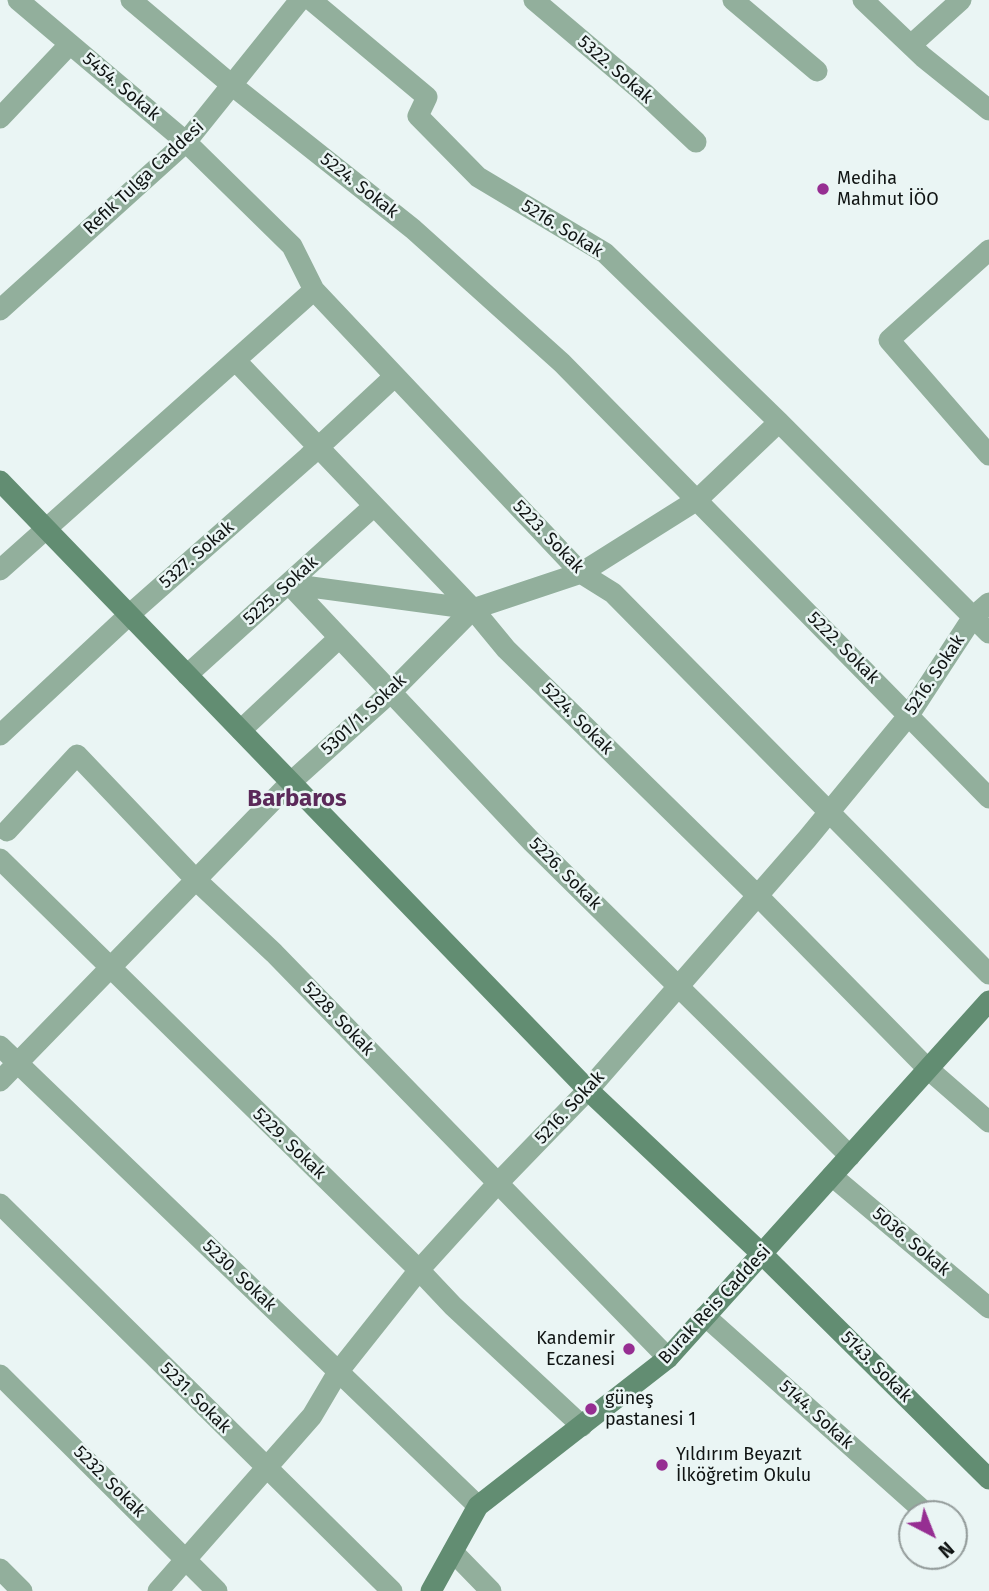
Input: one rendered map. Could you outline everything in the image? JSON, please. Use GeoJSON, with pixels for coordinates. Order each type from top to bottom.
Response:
{"type":"FeatureCollection","features":[{"type":"Feature","properties":{"kind":"street"},"geometry":{"type":"LineString","coordinates":[[18,0],[70,44]]}},
{"type":"Feature","properties":{"kind":"street","name":"5224. Sokak"},"geometry":{"type":"LineString","coordinates":[[131,0],[233,86],[413,229],[562,363],[697,500]]}},
{"type":"Feature","properties":{"kind":"street","name":"Refik Tulga Caddesi"},"geometry":{"type":"LineString","coordinates":[[0,310],[187,142],[300,0]]}},
{"type":"Feature","properties":{"kind":"street","name":"5216. Sokak"},"geometry":{"type":"LineString","coordinates":[[311,0],[427,97],[418,116],[478,177],[605,253],[779,422],[981,610],[989,633]]}},
{"type":"Feature","properties":{"kind":"street","name":"5322. Sokak"},"geometry":{"type":"LineString","coordinates":[[534,0],[644,93],[696,142]]}},
{"type":"Feature","properties":{"kind":"street"},"geometry":{"type":"LineString","coordinates":[[733,0],[817,71]]}},
{"type":"Feature","properties":{"kind":"street"},"geometry":{"type":"LineString","coordinates":[[863,0],[911,45],[987,104]]}},
{"type":"Feature","properties":{"kind":"street"},"geometry":{"type":"LineString","coordinates":[[911,45],[961,0]]}},
{"type":"Feature","properties":{"kind":"street","name":"5454. Sokak"},"geometry":{"type":"LineString","coordinates":[[0,118],[70,44],[187,142]]}},
{"type":"Feature","properties":{"kind":"street","name":"5223. Sokak"},"geometry":{"type":"LineString","coordinates":[[187,142],[292,247],[314,290],[581,573],[613,593],[989,974]]}},
{"type":"Feature","properties":{"kind":"street"},"geometry":{"type":"LineString","coordinates":[[989,250],[889,340],[989,454]]}},
{"type":"Feature","properties":{"kind":"street"},"geometry":{"type":"LineString","coordinates":[[0,570],[314,290]]}},
{"type":"Feature","properties":{"kind":"street","name":"5224. Sokak"},"geometry":{"type":"LineString","coordinates":[[236,361],[473,609],[506,649],[758,896],[927,1068],[989,1122]]}},
{"type":"Feature","properties":{"kind":"street","name":"5327. Sokak"},"geometry":{"type":"LineString","coordinates":[[0,735],[394,377]]}},
{"type":"Feature","properties":{"kind":"street","name":"5301/1. Sokak"},"geometry":{"type":"LineString","coordinates":[[0,1082],[290,782],[390,693],[473,609],[581,573],[697,500],[779,422]]}},
{"type":"Feature","properties":{"kind":"street","name":"5143. Sokak"},"geometry":{"type":"LineString","coordinates":[[0,481],[588,1090],[763,1255],[989,1479]]}},
{"type":"Feature","properties":{"kind":"street","name":"5222. Sokak"},"geometry":{"type":"LineString","coordinates":[[697,500],[989,798]]}},
{"type":"Feature","properties":{"kind":"street","name":"5225. Sokak"},"geometry":{"type":"LineString","coordinates":[[187,675],[374,506]]}},
{"type":"Feature","properties":{"kind":"street"},"geometry":{"type":"LineString","coordinates":[[289,583],[473,609]]}},
{"type":"Feature","properties":{"kind":"street","name":"5226. Sokak"},"geometry":{"type":"LineString","coordinates":[[289,583],[532,842],[850,1156]]}},
{"type":"Feature","properties":{"kind":"street","name":"5216. Sokak"},"geometry":{"type":"LineString","coordinates":[[158,1591],[312,1416],[338,1372],[419,1270],[588,1090],[830,811],[909,715],[981,610]]}},
{"type":"Feature","properties":{"kind":"street"},"geometry":{"type":"LineString","coordinates":[[241,730],[339,638]]}},
{"type":"Feature","properties":{"kind":"street","name":"5228. Sokak"},"geometry":{"type":"LineString","coordinates":[[2,830],[77,755],[196,880],[274,954],[668,1358]]}},
{"type":"Feature","properties":{"kind":"street","name":"5229. Sokak"},"geometry":{"type":"LineString","coordinates":[[0,859],[453,1306],[582,1426]]}},
{"type":"Feature","properties":{"kind":"street","name":"Burak Reis Caddesi"},"geometry":{"type":"LineString","coordinates":[[431,1591],[478,1506],[668,1358],[989,1001]]}},
{"type":"Feature","properties":{"kind":"street","name":"5230. Sokak"},"geometry":{"type":"LineString","coordinates":[[0,1046],[478,1506]]}},
{"type":"Feature","properties":{"kind":"street","name":"5036. Sokak"},"geometry":{"type":"LineString","coordinates":[[832,1176],[989,1308]]}},
{"type":"Feature","properties":{"kind":"street","name":"5231. Sokak"},"geometry":{"type":"LineString","coordinates":[[0,1204],[392,1591]]}},
{"type":"Feature","properties":{"kind":"street","name":"5144. Sokak"},"geometry":{"type":"LineString","coordinates":[[705,1316],[911,1500]]}},
{"type":"Feature","properties":{"kind":"street","name":"5232. Sokak"},"geometry":{"type":"LineString","coordinates":[[0,1375],[217,1591]]}},
{"type":"Feature","properties":{"kind":"street"},"geometry":{"type":"LineString","coordinates":[[453,1552],[491,1591]]}},
{"type":"Feature","properties":{"kind":"street"},"geometry":{"type":"LineString","coordinates":[[0,1569],[22,1591]]}},
{"type":"Feature","properties":{"kind":"place","name":"Mediha Mahmut İÖO"},"geometry":{"type":"Point","coordinates":[823,189]}},
{"type":"Feature","properties":{"kind":"place","name":"Kandemir Eczanesi"},"geometry":{"type":"Point","coordinates":[629,1349]}},
{"type":"Feature","properties":{"kind":"place","name":"güneş pastanesi 1"},"geometry":{"type":"Point","coordinates":[591,1409]}},
{"type":"Feature","properties":{"kind":"place","name":"Yıldırım Beyazıt İlköğretim Okulu"},"geometry":{"type":"Point","coordinates":[662,1465]}},
{"type":"Feature","properties":{"kind":"district","name":"Barbaros"},"geometry":{"type":"Point","coordinates":[297,799]}}]}
